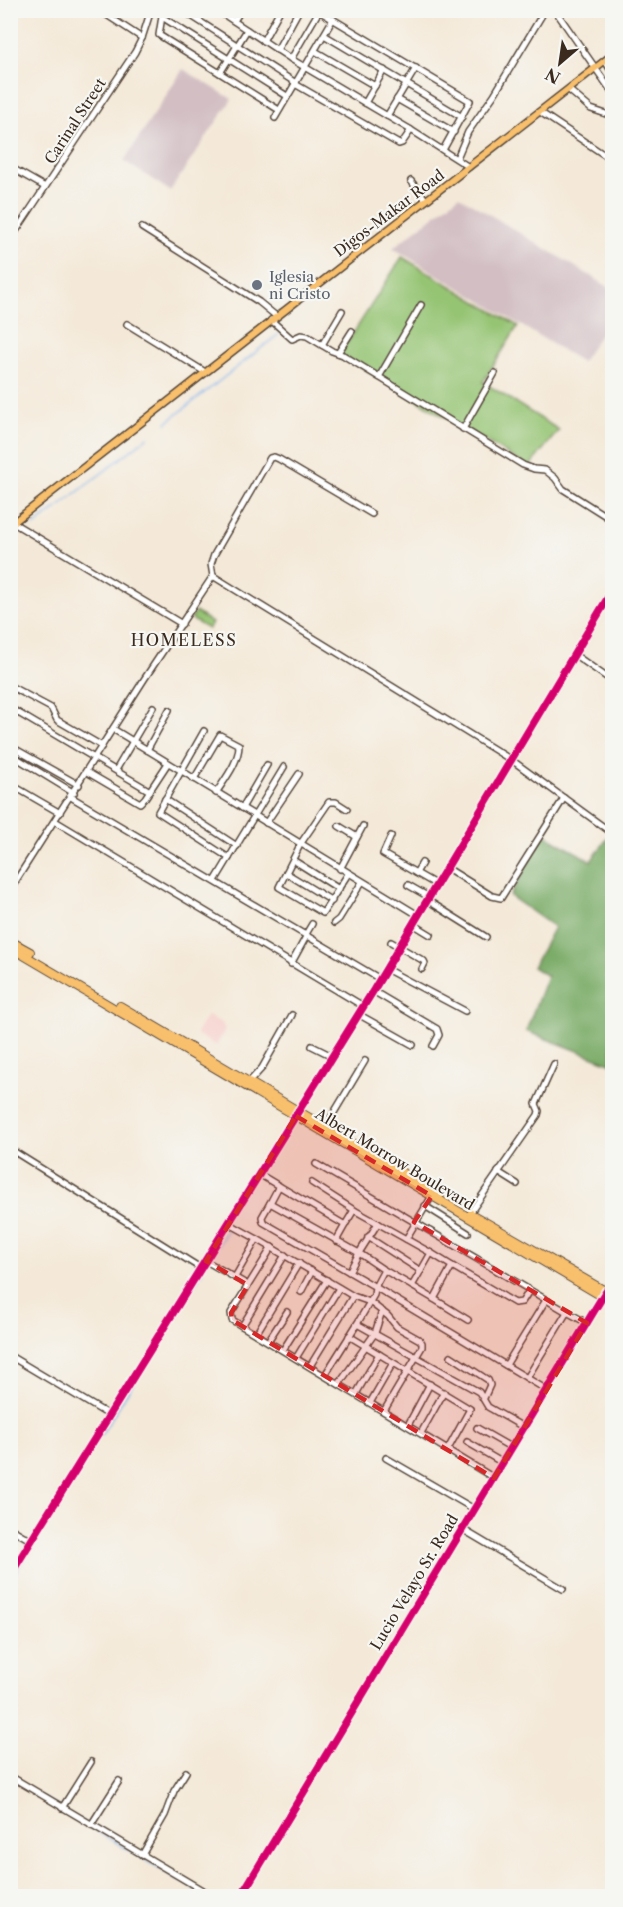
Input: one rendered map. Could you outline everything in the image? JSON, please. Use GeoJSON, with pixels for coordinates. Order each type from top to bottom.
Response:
{"type":"FeatureCollection","features":[{"type":"Feature","properties":{"kind":"highway","name":"Albert Morrow Boulevard"},"geometry":{"type":"LineString","coordinates":[[10,941],[607,1294],[612,1302]]}},
{"type":"Feature","properties":{"kind":"highway","name":"Albert Morrow Boulevard"},"geometry":{"type":"LineString","coordinates":[[10,947],[298,1113],[432,1196],[607,1294]]}},
{"type":"Feature","properties":{"kind":"main road","name":"Digos-Makar Road"},"geometry":{"type":"LineString","coordinates":[[11,522],[612,55]]}},
{"type":"Feature","properties":{"kind":"main road","name":"Lucio Velayo Sr. Road"},"geometry":{"type":"LineString","coordinates":[[607,1294],[612,1281]]}},
{"type":"Feature","properties":{"kind":"street"},"geometry":{"type":"LineString","coordinates":[[99,10],[142,39]]}},
{"type":"Feature","properties":{"kind":"street","name":"Carinal Street"},"geometry":{"type":"LineString","coordinates":[[10,240],[142,39],[151,10]]}},
{"type":"Feature","properties":{"kind":"street"},"geometry":{"type":"LineString","coordinates":[[182,10],[296,83],[399,144],[411,130]]}},
{"type":"Feature","properties":{"kind":"street"},"geometry":{"type":"LineString","coordinates":[[217,10],[305,68],[469,167]]}},
{"type":"Feature","properties":{"kind":"street"},"geometry":{"type":"LineString","coordinates":[[234,21],[241,10]]}},
{"type":"Feature","properties":{"kind":"street"},"geometry":{"type":"LineString","coordinates":[[263,41],[280,10]]}},
{"type":"Feature","properties":{"kind":"street"},"geometry":{"type":"LineString","coordinates":[[277,50],[299,10]]}},
{"type":"Feature","properties":{"kind":"street"},"geometry":{"type":"LineString","coordinates":[[291,59],[319,10],[416,68],[470,101],[443,150]]}},
{"type":"Feature","properties":{"kind":"street"},"geometry":{"type":"LineString","coordinates":[[457,158],[468,132],[494,95],[545,10]]}},
{"type":"Feature","properties":{"kind":"street"},"geometry":{"type":"LineString","coordinates":[[555,10],[612,92]]}},
{"type":"Feature","properties":{"kind":"street"},"geometry":{"type":"LineString","coordinates":[[279,110],[158,34],[163,14],[287,96]]}},
{"type":"Feature","properties":{"kind":"street"},"geometry":{"type":"LineString","coordinates":[[275,118],[333,19]]}},
{"type":"Feature","properties":{"kind":"street"},"geometry":{"type":"LineString","coordinates":[[220,73],[247,30]]}},
{"type":"Feature","properties":{"kind":"street"},"geometry":{"type":"LineString","coordinates":[[324,35],[462,117]]}},
{"type":"Feature","properties":{"kind":"street"},"geometry":{"type":"LineString","coordinates":[[175,55],[180,48]]}},
{"type":"Feature","properties":{"kind":"street"},"geometry":{"type":"LineString","coordinates":[[315,51],[375,86]]}},
{"type":"Feature","properties":{"kind":"street"},"geometry":{"type":"LineString","coordinates":[[604,61],[612,72]]}},
{"type":"Feature","properties":{"kind":"street"},"geometry":{"type":"LineString","coordinates":[[387,116],[416,68]]}},
{"type":"Feature","properties":{"kind":"street"},"geometry":{"type":"LineString","coordinates":[[365,103],[384,70]]}},
{"type":"Feature","properties":{"kind":"street"},"geometry":{"type":"LineString","coordinates":[[569,90],[591,109],[609,115]]}},
{"type":"Feature","properties":{"kind":"street"},"geometry":{"type":"LineString","coordinates":[[397,99],[454,132]]}},
{"type":"Feature","properties":{"kind":"street"},"geometry":{"type":"LineString","coordinates":[[540,112],[612,160]]}},
{"type":"Feature","properties":{"kind":"street"},"geometry":{"type":"LineString","coordinates":[[10,167],[45,187]]}},
{"type":"Feature","properties":{"kind":"street"},"geometry":{"type":"LineString","coordinates":[[411,181],[426,200]]}},
{"type":"Feature","properties":{"kind":"street"},"geometry":{"type":"LineString","coordinates":[[142,228],[259,302],[292,339],[303,335],[379,376],[523,465],[534,470],[545,470],[563,489],[612,520]]}},
{"type":"Feature","properties":{"kind":"street"},"geometry":{"type":"LineString","coordinates":[[379,376],[421,305]]}},
{"type":"Feature","properties":{"kind":"street"},"geometry":{"type":"LineString","coordinates":[[322,345],[342,312]]}},
{"type":"Feature","properties":{"kind":"street"},"geometry":{"type":"LineString","coordinates":[[127,324],[205,372]]}},
{"type":"Feature","properties":{"kind":"street"},"geometry":{"type":"LineString","coordinates":[[338,353],[352,331]]}},
{"type":"Feature","properties":{"kind":"street"},"geometry":{"type":"LineString","coordinates":[[463,429],[495,373]]}},
{"type":"Feature","properties":{"kind":"street"},"geometry":{"type":"LineString","coordinates":[[10,890],[213,576],[211,564],[214,555],[272,457],[372,514]]}},
{"type":"Feature","properties":{"kind":"street"},"geometry":{"type":"LineString","coordinates":[[11,522],[182,624]]}},
{"type":"Feature","properties":{"kind":"street"},"geometry":{"type":"LineString","coordinates":[[213,576],[513,760],[612,833]]}},
{"type":"Feature","properties":{"kind":"street"},"geometry":{"type":"LineString","coordinates":[[10,1575],[373,991],[612,591]]}},
{"type":"Feature","properties":{"kind":"street"},"geometry":{"type":"LineString","coordinates":[[575,655],[612,681]]}},
{"type":"Feature","properties":{"kind":"street"},"geometry":{"type":"LineString","coordinates":[[10,686],[51,708],[57,720],[102,746]]}},
{"type":"Feature","properties":{"kind":"street"},"geometry":{"type":"LineString","coordinates":[[116,770],[153,707]]}},
{"type":"Feature","properties":{"kind":"street"},"geometry":{"type":"LineString","coordinates":[[10,708],[150,791]]}},
{"type":"Feature","properties":{"kind":"street"},"geometry":{"type":"LineString","coordinates":[[147,750],[169,710]]}},
{"type":"Feature","properties":{"kind":"street"},"geometry":{"type":"LineString","coordinates":[[113,729],[418,915]]}},
{"type":"Feature","properties":{"kind":"street"},"geometry":{"type":"LineString","coordinates":[[204,731],[158,813],[229,858]]}},
{"type":"Feature","properties":{"kind":"street"},"geometry":{"type":"LineString","coordinates":[[194,779],[220,735],[235,743],[239,746],[238,752],[232,767],[216,793]]}},
{"type":"Feature","properties":{"kind":"street"},"geometry":{"type":"LineString","coordinates":[[10,746],[79,785]]}},
{"type":"Feature","properties":{"kind":"street"},"geometry":{"type":"LineString","coordinates":[[10,754],[72,795],[380,979]]}},
{"type":"Feature","properties":{"kind":"street"},"geometry":{"type":"LineString","coordinates":[[87,772],[137,803],[142,801],[150,791],[168,763]]}},
{"type":"Feature","properties":{"kind":"street"},"geometry":{"type":"LineString","coordinates":[[242,808],[267,765]]}},
{"type":"Feature","properties":{"kind":"street"},"geometry":{"type":"LineString","coordinates":[[215,881],[284,767]]}},
{"type":"Feature","properties":{"kind":"street"},"geometry":{"type":"LineString","coordinates":[[266,823],[299,774]]}},
{"type":"Feature","properties":{"kind":"street"},"geometry":{"type":"LineString","coordinates":[[10,784],[60,813]]}},
{"type":"Feature","properties":{"kind":"street"},"geometry":{"type":"LineString","coordinates":[[447,868],[492,896],[501,898],[564,798]]}},
{"type":"Feature","properties":{"kind":"street"},"geometry":{"type":"LineString","coordinates":[[165,800],[237,846]]}},
{"type":"Feature","properties":{"kind":"street"},"geometry":{"type":"LineString","coordinates":[[347,809],[336,802],[329,802],[279,884],[280,888],[320,913],[324,913],[348,874]]}},
{"type":"Feature","properties":{"kind":"street"},"geometry":{"type":"LineString","coordinates":[[55,822],[363,1006]]}},
{"type":"Feature","properties":{"kind":"street"},"geometry":{"type":"LineString","coordinates":[[339,826],[357,837]]}},
{"type":"Feature","properties":{"kind":"street"},"geometry":{"type":"LineString","coordinates":[[340,869],[363,826]]}},
{"type":"Feature","properties":{"kind":"street"},"geometry":{"type":"LineString","coordinates":[[391,836],[383,854],[437,885]]}},
{"type":"Feature","properties":{"kind":"street"},"geometry":{"type":"LineString","coordinates":[[293,860],[339,889]]}},
{"type":"Feature","properties":{"kind":"street"},"geometry":{"type":"LineString","coordinates":[[416,873],[422,863]]}},
{"type":"Feature","properties":{"kind":"street"},"geometry":{"type":"LineString","coordinates":[[286,873],[332,901]]}},
{"type":"Feature","properties":{"kind":"street"},"geometry":{"type":"LineString","coordinates":[[334,923],[363,882]]}},
{"type":"Feature","properties":{"kind":"street"},"geometry":{"type":"LineString","coordinates":[[408,885],[486,937]]}},
{"type":"Feature","properties":{"kind":"street"},"geometry":{"type":"LineString","coordinates":[[291,964],[312,924]]}},
{"type":"Feature","properties":{"kind":"street"},"geometry":{"type":"LineString","coordinates":[[413,924],[431,935]]}},
{"type":"Feature","properties":{"kind":"street"},"geometry":{"type":"LineString","coordinates":[[391,942],[424,961],[422,969]]}},
{"type":"Feature","properties":{"kind":"street"},"geometry":{"type":"LineString","coordinates":[[386,969],[465,1011]]}},
{"type":"Feature","properties":{"kind":"street"},"geometry":{"type":"LineString","coordinates":[[373,991],[437,1029],[439,1035],[433,1046]]}},
{"type":"Feature","properties":{"kind":"street"},"geometry":{"type":"LineString","coordinates":[[358,1014],[413,1045]]}},
{"type":"Feature","properties":{"kind":"street"},"geometry":{"type":"LineString","coordinates":[[250,1081],[262,1068],[292,1015]]}},
{"type":"Feature","properties":{"kind":"street"},"geometry":{"type":"LineString","coordinates":[[312,1046],[332,1056]]}},
{"type":"Feature","properties":{"kind":"street"},"geometry":{"type":"LineString","coordinates":[[326,1126],[365,1061]]}},
{"type":"Feature","properties":{"kind":"street"},"geometry":{"type":"LineString","coordinates":[[470,1213],[538,1114],[536,1104],[554,1064]]}},
{"type":"Feature","properties":{"kind":"street"},"geometry":{"type":"LineString","coordinates":[[10,1149],[202,1269]]}},
{"type":"Feature","properties":{"kind":"street"},"geometry":{"type":"LineString","coordinates":[[316,1164],[587,1323]]}},
{"type":"Feature","properties":{"kind":"street"},"geometry":{"type":"LineString","coordinates":[[498,1172],[517,1185]]}},
{"type":"Feature","properties":{"kind":"street"},"geometry":{"type":"LineString","coordinates":[[259,1174],[345,1225]]}},
{"type":"Feature","properties":{"kind":"street"},"geometry":{"type":"LineString","coordinates":[[312,1183],[354,1210],[515,1303],[522,1302],[529,1291]]}},
{"type":"Feature","properties":{"kind":"street"},"geometry":{"type":"LineString","coordinates":[[279,1186],[262,1217],[263,1222],[547,1390]]}},
{"type":"Feature","properties":{"kind":"street"},"geometry":{"type":"LineString","coordinates":[[406,1239],[414,1222],[432,1196]]}},
{"type":"Feature","properties":{"kind":"street"},"geometry":{"type":"LineString","coordinates":[[270,1203],[359,1253],[468,1320]]}},
{"type":"Feature","properties":{"kind":"street"},"geometry":{"type":"LineString","coordinates":[[424,1206],[468,1233]]}},
{"type":"Feature","properties":{"kind":"street"},"geometry":{"type":"LineString","coordinates":[[336,1241],[354,1210]]}},
{"type":"Feature","properties":{"kind":"street"},"geometry":{"type":"LineString","coordinates":[[349,1272],[378,1223]]}},
{"type":"Feature","properties":{"kind":"street"},"geometry":{"type":"LineString","coordinates":[[230,1224],[353,1296],[370,1302],[397,1327],[422,1341],[422,1347],[384,1411]]}},
{"type":"Feature","properties":{"kind":"street"},"geometry":{"type":"LineString","coordinates":[[368,1237],[421,1271]]}},
{"type":"Feature","properties":{"kind":"street"},"geometry":{"type":"LineString","coordinates":[[235,1277],[257,1239]]}},
{"type":"Feature","properties":{"kind":"street"},"geometry":{"type":"LineString","coordinates":[[272,1248],[248,1285],[231,1316],[232,1320],[494,1478]]}},
{"type":"Feature","properties":{"kind":"street"},"geometry":{"type":"LineString","coordinates":[[412,1286],[431,1253]]}},
{"type":"Feature","properties":{"kind":"street"},"geometry":{"type":"LineString","coordinates":[[242,1326],[285,1255]]}},
{"type":"Feature","properties":{"kind":"street"},"geometry":{"type":"LineString","coordinates":[[206,1261],[248,1285]]}},
{"type":"Feature","properties":{"kind":"street"},"geometry":{"type":"LineString","coordinates":[[256,1334],[299,1263]]}},
{"type":"Feature","properties":{"kind":"street"},"geometry":{"type":"LineString","coordinates":[[434,1299],[452,1266]]}},
{"type":"Feature","properties":{"kind":"street"},"geometry":{"type":"LineString","coordinates":[[325,1375],[370,1302],[384,1270]]}},
{"type":"Feature","properties":{"kind":"street"},"geometry":{"type":"LineString","coordinates":[[301,1292],[312,1271]]}},
{"type":"Feature","properties":{"kind":"street"},"geometry":{"type":"LineString","coordinates":[[283,1350],[327,1280]]}},
{"type":"Feature","properties":{"kind":"street"},"geometry":{"type":"LineString","coordinates":[[296,1358],[339,1288]]}},
{"type":"Feature","properties":{"kind":"street","name":"Lucio Velayo Sr. Road"},"geometry":{"type":"LineString","coordinates":[[241,1896],[587,1323],[607,1294]]}},
{"type":"Feature","properties":{"kind":"street"},"geometry":{"type":"LineString","coordinates":[[310,1366],[353,1296]]}},
{"type":"Feature","properties":{"kind":"street"},"geometry":{"type":"LineString","coordinates":[[506,1365],[546,1300]]}},
{"type":"Feature","properties":{"kind":"street"},"geometry":{"type":"LineString","coordinates":[[268,1341],[287,1311]]}},
{"type":"Feature","properties":{"kind":"street"},"geometry":{"type":"LineString","coordinates":[[339,1384],[375,1333],[382,1311]]}},
{"type":"Feature","properties":{"kind":"street"},"geometry":{"type":"LineString","coordinates":[[527,1378],[567,1312]]}},
{"type":"Feature","properties":{"kind":"street"},"geometry":{"type":"LineString","coordinates":[[357,1324],[479,1392],[488,1407],[525,1428]]}},
{"type":"Feature","properties":{"kind":"street"},"geometry":{"type":"LineString","coordinates":[[349,1336],[471,1410],[448,1449]]}},
{"type":"Feature","properties":{"kind":"street"},"geometry":{"type":"LineString","coordinates":[[356,1394],[379,1354]]}},
{"type":"Feature","properties":{"kind":"street"},"geometry":{"type":"LineString","coordinates":[[10,1356],[110,1415]]}},
{"type":"Feature","properties":{"kind":"street"},"geometry":{"type":"LineString","coordinates":[[451,1356],[488,1380],[489,1388],[483,1398]]}},
{"type":"Feature","properties":{"kind":"street"},"geometry":{"type":"LineString","coordinates":[[370,1403],[393,1363]]}},
{"type":"Feature","properties":{"kind":"street"},"geometry":{"type":"LineString","coordinates":[[408,1425],[430,1384]]}},
{"type":"Feature","properties":{"kind":"street"},"geometry":{"type":"LineString","coordinates":[[421,1433],[444,1392]]}},
{"type":"Feature","properties":{"kind":"street"},"geometry":{"type":"LineString","coordinates":[[477,1428],[512,1448]]}},
{"type":"Feature","properties":{"kind":"street"},"geometry":{"type":"LineString","coordinates":[[466,1442],[503,1463]]}},
{"type":"Feature","properties":{"kind":"street"},"geometry":{"type":"LineString","coordinates":[[386,1458],[474,1509]]}},
{"type":"Feature","properties":{"kind":"street"},"geometry":{"type":"LineString","coordinates":[[10,1528],[32,1541]]}},
{"type":"Feature","properties":{"kind":"street"},"geometry":{"type":"LineString","coordinates":[[462,1529],[562,1589]]}},
{"type":"Feature","properties":{"kind":"street"},"geometry":{"type":"LineString","coordinates":[[62,1808],[92,1762]]}},
{"type":"Feature","properties":{"kind":"street"},"geometry":{"type":"LineString","coordinates":[[142,1855],[186,1772]]}},
{"type":"Feature","properties":{"kind":"street"},"geometry":{"type":"LineString","coordinates":[[10,1776],[212,1896]]}},
{"type":"Feature","properties":{"kind":"street"},"geometry":{"type":"LineString","coordinates":[[91,1825],[119,1781]]}},
{"type":"Feature","properties":{"kind":"highlighted area"},"geometry":{"type":"Polygon","coordinates":[[[296,1116],[432,1196],[414,1222],[587,1323],[494,1478],[232,1320],[231,1313],[248,1285],[206,1261],[296,1116]]]}},
{"type":"Feature","properties":{"kind":"shaded area"},"geometry":{"type":"Polygon","coordinates":[[[183,69],[232,99],[170,191],[124,161],[183,69]]]}},
{"type":"Feature","properties":{"kind":"shaded area"},"geometry":{"type":"Polygon","coordinates":[[[459,196],[612,289],[612,316],[582,362],[393,248],[459,196]]]}},
{"type":"Feature","properties":{"kind":"shaded area"},"geometry":{"type":"Polygon","coordinates":[[[207,1015],[222,1023],[225,1030],[216,1046],[196,1034],[207,1015]]]}},
{"type":"Feature","properties":{"kind":"green space"},"geometry":{"type":"Polygon","coordinates":[[[402,257],[518,326],[483,382],[559,430],[529,467],[340,354],[402,257]]]}},
{"type":"Feature","properties":{"kind":"green space"},"geometry":{"type":"Polygon","coordinates":[[[195,612],[212,623],[208,629],[191,619],[195,612]]]}},
{"type":"Feature","properties":{"kind":"green space"},"geometry":{"type":"Polygon","coordinates":[[[544,834],[591,861],[609,836],[612,841],[612,1064],[526,1031],[547,976],[533,967],[554,927],[510,896],[544,834]]]}},
{"type":"Feature","properties":{"kind":"waterway"},"geometry":{"type":"LineString","coordinates":[[166,423],[279,334]]}},
{"type":"Feature","properties":{"kind":"waterway"},"geometry":{"type":"LineString","coordinates":[[34,526],[148,437]]}},
{"type":"Feature","properties":{"kind":"waterway"},"geometry":{"type":"LineString","coordinates":[[10,545],[18,538]]}},
{"type":"Feature","properties":{"kind":"waterway"},"geometry":{"type":"LineString","coordinates":[[209,1260],[229,1227]]}},
{"type":"Feature","properties":{"kind":"waterway"},"geometry":{"type":"LineString","coordinates":[[163,1335],[202,1272]]}},
{"type":"Feature","properties":{"kind":"waterway"},"geometry":{"type":"LineString","coordinates":[[609,1291],[612,1286]]}},
{"type":"Feature","properties":{"kind":"waterway"},"geometry":{"type":"LineString","coordinates":[[101,1435],[157,1345]]}},
{"type":"Feature","properties":{"kind":"waterway"},"geometry":{"type":"LineString","coordinates":[[10,1581],[97,1440]]}},
{"type":"Feature","properties":{"kind":"waterway"},"geometry":{"type":"LineString","coordinates":[[43,1798],[59,1808]]}},
{"type":"Feature","properties":{"kind":"waterway"},"geometry":{"type":"LineString","coordinates":[[63,1811],[207,1896]]}},
{"type":"Feature","properties":{"kind":"cycle path"},"geometry":{"type":"LineString","coordinates":[[10,1575],[373,991],[612,591]]}},
{"type":"Feature","properties":{"kind":"cycle path"},"geometry":{"type":"LineString","coordinates":[[241,1896],[606,1291]]}},
{"type":"Feature","properties":{"kind":"place","name":"Iglesia ni Cristo"},"geometry":{"type":"Point","coordinates":[257,285]}},
{"type":"Feature","properties":{"kind":"district","name":"HOMELESS"},"geometry":{"type":"Point","coordinates":[184,640]}}]}
